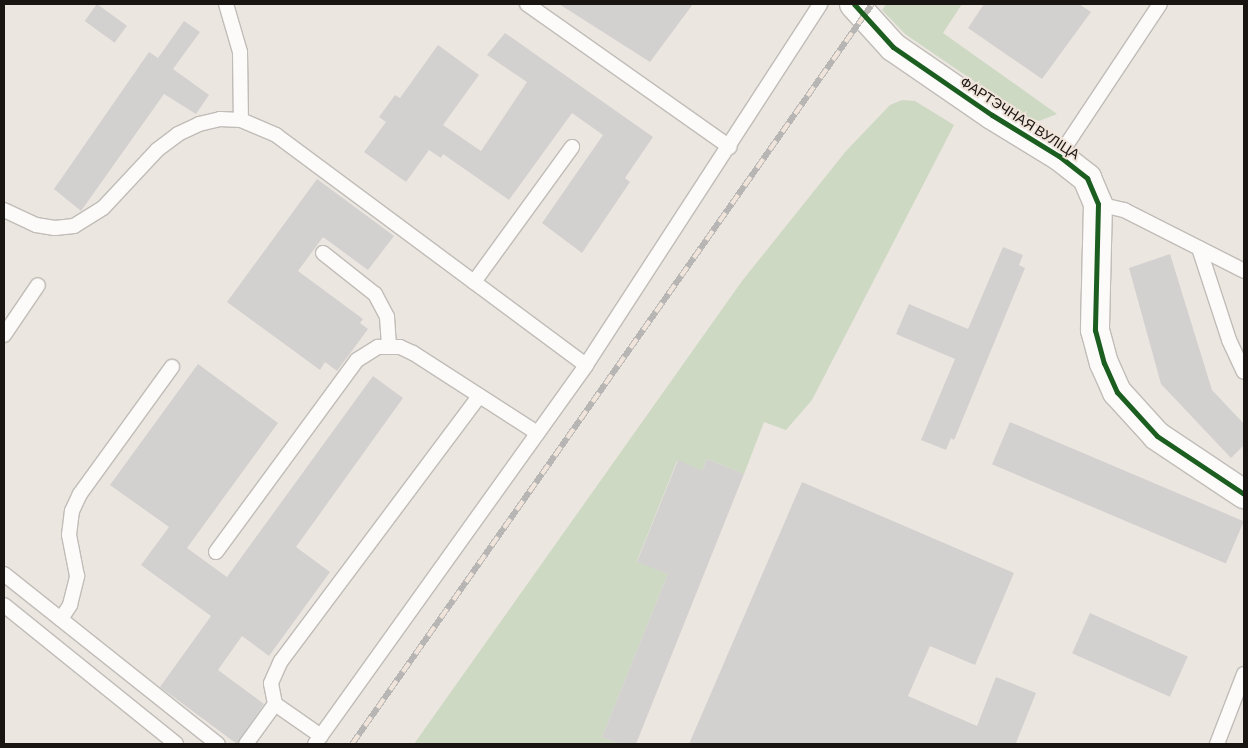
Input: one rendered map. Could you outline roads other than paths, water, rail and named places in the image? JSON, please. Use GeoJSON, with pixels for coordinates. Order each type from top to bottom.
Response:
{"type":"FeatureCollection","features":[{"type":"Feature","properties":{"kind":"street","name":"ФАРТЭЧНАЯ ВУЛІЦА"},"geometry":{"type":"LineString","coordinates":[[854,4],[878,33],[911,61],[1059,156],[1086,178],[1098,204],[1095,330],[1104,363],[1117,392],[1157,436],[1244,494]]}},
{"type":"Feature","properties":{"kind":"lane"},"geometry":{"type":"LineString","coordinates":[[226,4],[240,52],[241,120]]}},
{"type":"Feature","properties":{"kind":"lane"},"geometry":{"type":"LineString","coordinates":[[527,4],[730,147]]}},
{"type":"Feature","properties":{"kind":"lane"},"geometry":{"type":"LineString","coordinates":[[479,396],[281,661],[271,683],[275,704],[318,740],[586,365],[730,147],[820,4]]}},
{"type":"Feature","properties":{"kind":"lane"},"geometry":{"type":"LineString","coordinates":[[1059,156],[1160,4]]}},
{"type":"Feature","properties":{"kind":"lane"},"geometry":{"type":"LineString","coordinates":[[4,210],[36,225],[55,228],[74,226],[103,208],[157,150],[178,134],[206,122],[241,120],[276,135],[586,365]]}},
{"type":"Feature","properties":{"kind":"lane"},"geometry":{"type":"LineString","coordinates":[[474,282],[572,147]]}},
{"type":"Feature","properties":{"kind":"lane"},"geometry":{"type":"LineString","coordinates":[[1098,204],[1124,210],[1244,271]]}},
{"type":"Feature","properties":{"kind":"lane"},"geometry":{"type":"LineString","coordinates":[[1199,248],[1229,340],[1244,372]]}},
{"type":"Feature","properties":{"kind":"lane"},"geometry":{"type":"LineString","coordinates":[[323,253],[375,294],[387,317],[389,345]]}},
{"type":"Feature","properties":{"kind":"lane"},"geometry":{"type":"LineString","coordinates":[[4,335],[38,285]]}},
{"type":"Feature","properties":{"kind":"lane"},"geometry":{"type":"LineString","coordinates":[[216,552],[357,360],[378,346],[389,345],[413,353],[537,433]]}},
{"type":"Feature","properties":{"kind":"lane"},"geometry":{"type":"LineString","coordinates":[[61,619],[70,605],[77,576],[70,535],[72,511],[80,494],[172,367]]}},
{"type":"Feature","properties":{"kind":"lane"},"geometry":{"type":"LineString","coordinates":[[4,574],[218,744]]}},
{"type":"Feature","properties":{"kind":"lane"},"geometry":{"type":"LineString","coordinates":[[4,605],[176,744]]}},
{"type":"Feature","properties":{"kind":"lane"},"geometry":{"type":"LineString","coordinates":[[1218,744],[1244,674]]}},
{"type":"Feature","properties":{"kind":"lane"},"geometry":{"type":"LineString","coordinates":[[246,744],[275,704]]}},
{"type":"Feature","properties":{"kind":"railway"},"geometry":{"type":"LineString","coordinates":[[352,744],[872,4]]}}]}
